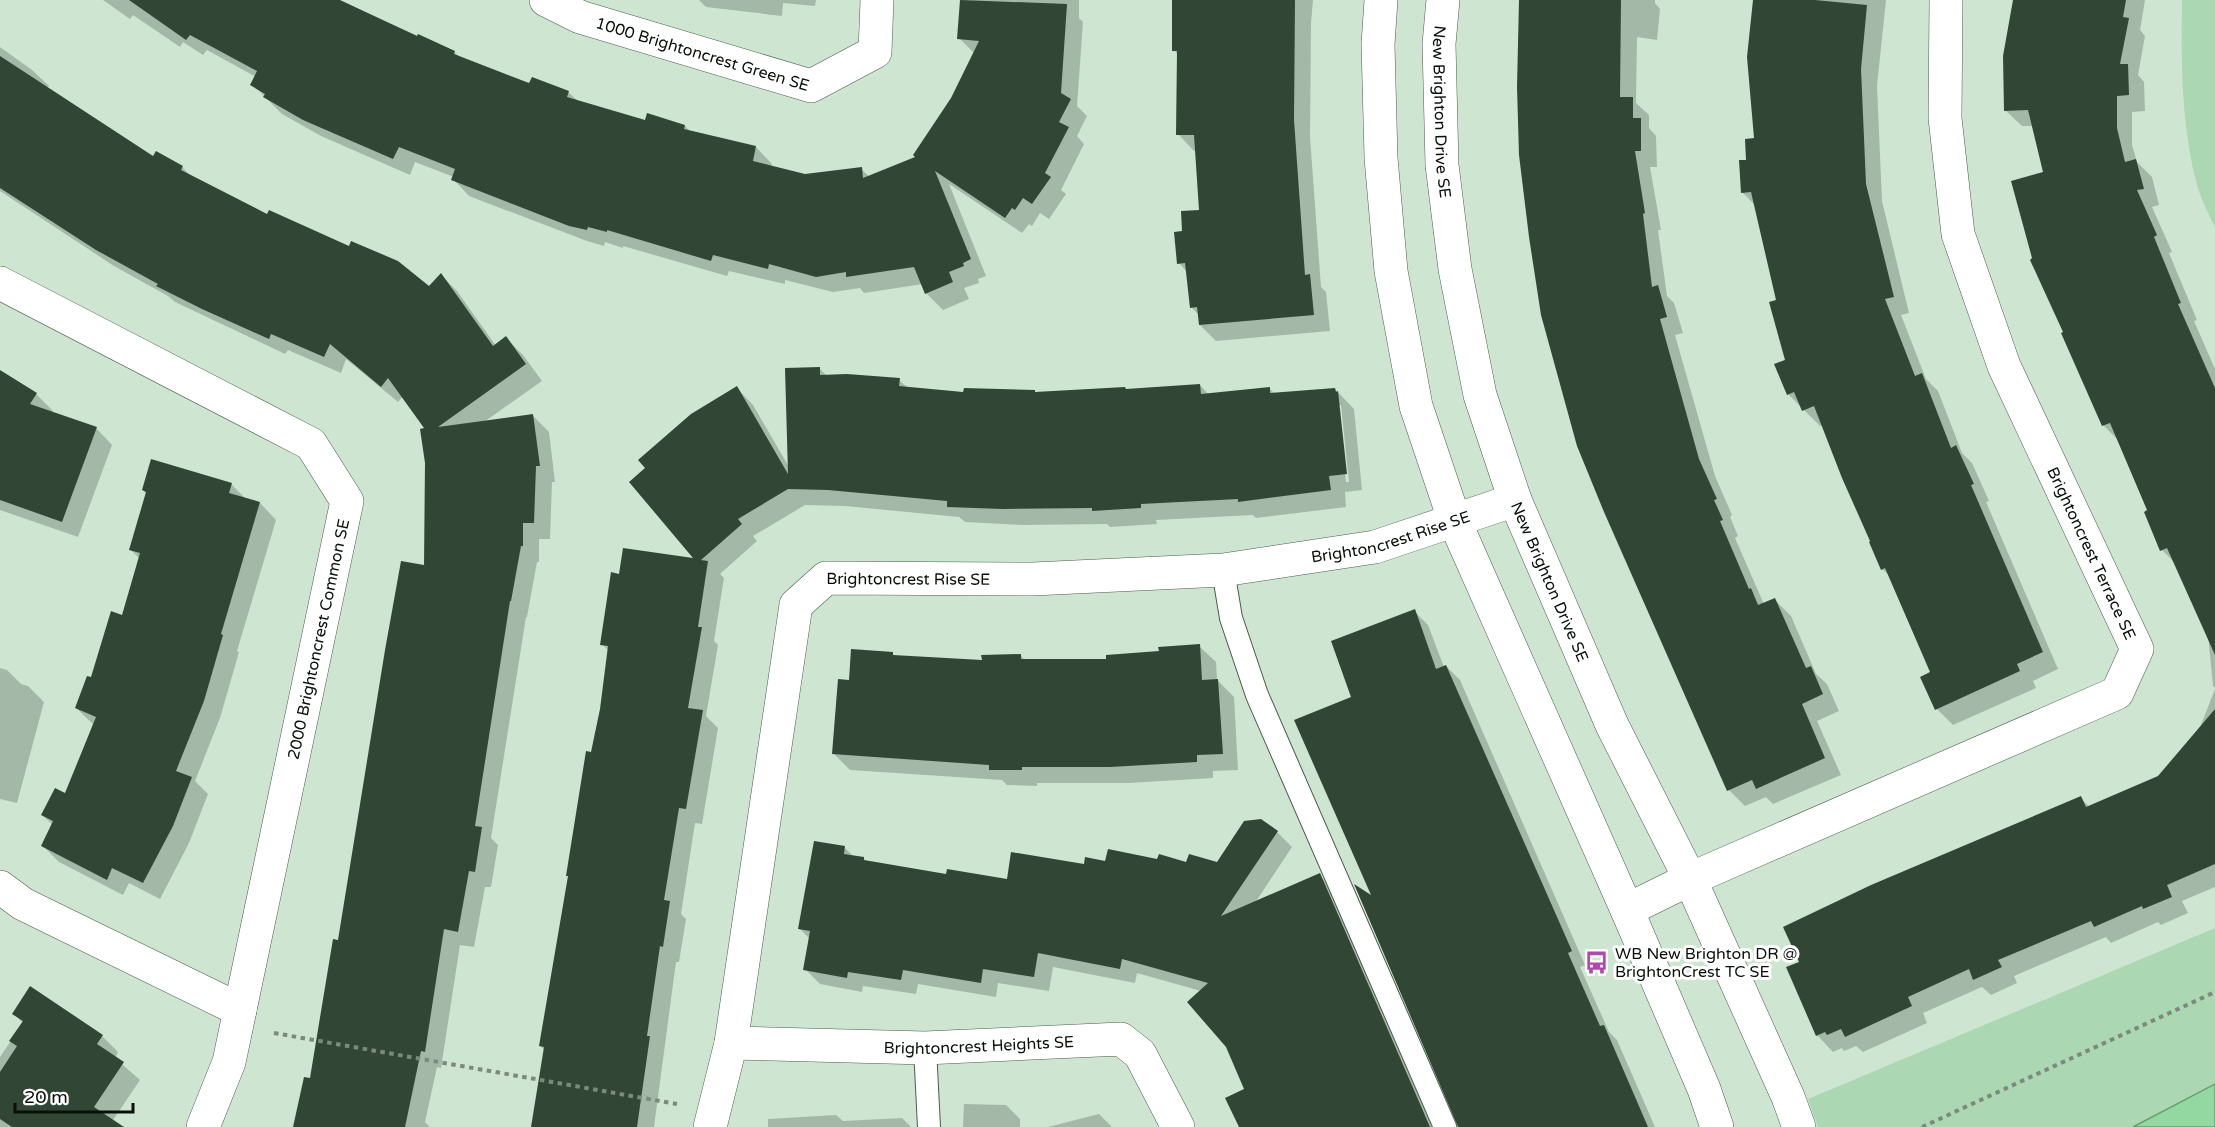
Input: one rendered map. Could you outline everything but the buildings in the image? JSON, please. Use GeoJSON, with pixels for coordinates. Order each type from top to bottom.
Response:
{"type":"FeatureCollection","features":[{"type":"Feature","properties":{"kind":"street","name":"1000 Brightoncrest Green SE"},"geometry":{"type":"LineString","coordinates":[[546,0],[579,17],[811,86],[874,52],[877,0]]}},
{"type":"Feature","properties":{"kind":"street"},"geometry":{"type":"LineString","coordinates":[[1381,0],[1378,44],[1381,158],[1391,271],[1416,406],[1455,522],[1627,910],[1704,1089],[1717,1127]]}},
{"type":"Feature","properties":{"kind":"street","name":"New Brighton Drive SE"},"geometry":{"type":"LineString","coordinates":[[1443,0],[1439,44],[1442,165],[1455,269],[1480,395],[1515,500],[1612,725],[1690,879],[1788,1097],[1799,1127]]}},
{"type":"Feature","properties":{"kind":"street","name":"Brightoncrest Terrace SE"},"geometry":{"type":"LineString","coordinates":[[1627,910],[1690,879],[2117,693],[2137,649],[2004,366],[1958,234],[1945,118],[1946,0]]}},
{"type":"Feature","properties":{"kind":"street","name":"2000 Brightoncrest Common SE"},"geometry":{"type":"LineString","coordinates":[[0,283],[311,444],[347,501],[229,1062],[203,1127]]}},
{"type":"Feature","properties":{"kind":"street","name":"Brightoncrest Rise SE"},"geometry":{"type":"LineString","coordinates":[[711,1119],[730,1042],[796,605],[826,578],[1033,579],[1223,570],[1375,547],[1515,500]]}},
{"type":"Feature","properties":{"kind":"street"},"geometry":{"type":"LineString","coordinates":[[0,887],[23,904],[238,1018]]}},
{"type":"Feature","properties":{"kind":"street","name":"Brightoncrest Heights SE"},"geometry":{"type":"LineString","coordinates":[[730,1042],[925,1048],[1121,1039],[1140,1054],[1178,1127]]}},
{"type":"Feature","properties":{"kind":"lane"},"geometry":{"type":"LineString","coordinates":[[1223,570],[1231,618],[1257,695],[1445,1127]]}},
{"type":"Feature","properties":{"kind":"lane"},"geometry":{"type":"LineString","coordinates":[[925,1048],[929,1127]]}},
{"type":"Feature","properties":{"kind":"path"},"geometry":{"type":"LineString","coordinates":[[1922,1127],[2215,992]]}},
{"type":"Feature","properties":{"kind":"path"},"geometry":{"type":"LineString","coordinates":[[238,1018],[711,1119]]}},
{"type":"Feature","properties":{"kind":"shaded area"},"geometry":{"type":"Polygon","coordinates":[[[2182,0],[2215,0],[2215,228],[2199,191],[2188,139],[2182,70],[2182,0]]]}},
{"type":"Feature","properties":{"kind":"shaded area"},"geometry":{"type":"Polygon","coordinates":[[[2215,928],[2215,1127],[1818,1127],[1808,1099],[2215,928]]]}},
{"type":"Feature","properties":{"kind":"shaded area"},"geometry":{"type":"Polygon","coordinates":[[[2215,1084],[2215,1127],[2133,1127],[2215,1084]]]}},
{"type":"Feature","properties":{"kind":"place","name":"WB New Brighton DR @ BrightonCrest TC SE"},"geometry":{"type":"Point","coordinates":[1597,962]}}]}
